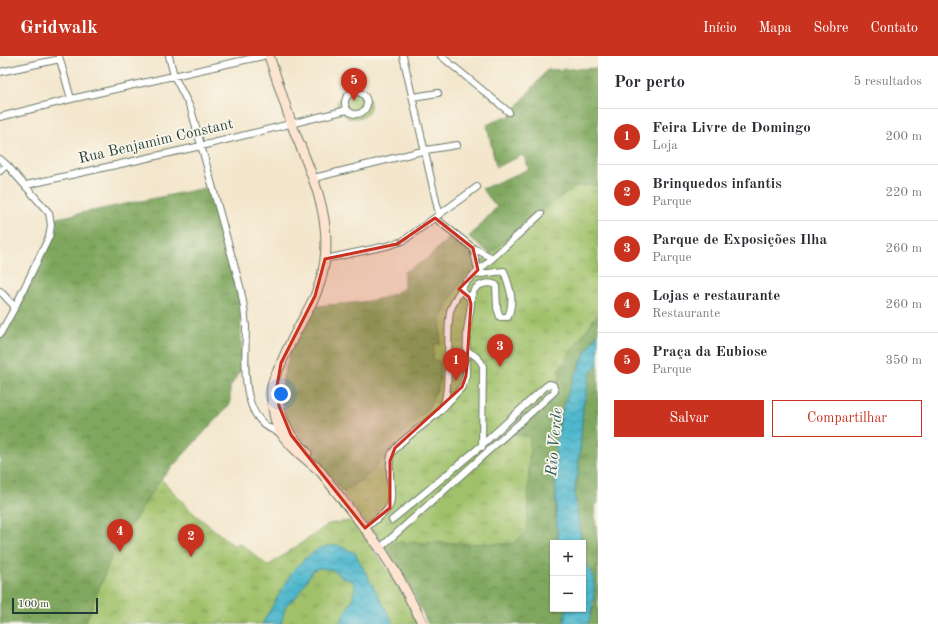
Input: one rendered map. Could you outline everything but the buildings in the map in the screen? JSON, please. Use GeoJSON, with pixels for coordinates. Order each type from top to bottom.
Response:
{"type":"FeatureCollection","features":[{"type":"Feature","properties":{"kind":"main road"},"geometry":{"type":"LineString","coordinates":[[269,56],[292,124],[314,178],[324,219],[326,246],[322,275],[315,296],[284,353],[281,364],[277,386],[281,415],[291,435],[380,548],[399,578],[422,624]]}},
{"type":"Feature","properties":{"kind":"main road"},"geometry":{"type":"LineString","coordinates":[[281,364],[274,380],[272,396],[275,418],[280,433],[292,447],[320,471]]}},
{"type":"Feature","properties":{"kind":"street"},"geometry":{"type":"LineString","coordinates":[[169,56],[174,76],[191,109],[200,146],[216,194],[243,299],[246,325],[245,371],[249,398],[253,410],[262,424],[273,431],[291,435]]}},
{"type":"Feature","properties":{"kind":"street"},"geometry":{"type":"LineString","coordinates":[[0,117],[71,99],[263,56]]}},
{"type":"Feature","properties":{"kind":"street"},"geometry":{"type":"LineString","coordinates":[[403,56],[426,150],[437,216],[473,248],[492,258]]}},
{"type":"Feature","properties":{"kind":"street"},"geometry":{"type":"LineString","coordinates":[[440,56],[509,112]]}},
{"type":"Feature","properties":{"kind":"street"},"geometry":{"type":"LineString","coordinates":[[0,72],[59,57],[71,99]]}},
{"type":"Feature","properties":{"kind":"street"},"geometry":{"type":"LineString","coordinates":[[414,97],[438,93]]}},
{"type":"Feature","properties":{"kind":"street","name":"Rua Benjamim Constant"},"geometry":{"type":"LineString","coordinates":[[26,185],[200,146],[347,110]]}},
{"type":"Feature","properties":{"kind":"street"},"geometry":{"type":"LineString","coordinates":[[314,178],[426,150],[458,145]]}},
{"type":"Feature","properties":{"kind":"street"},"geometry":{"type":"LineString","coordinates":[[0,160],[7,165],[26,185],[49,214],[51,224],[49,237],[15,307],[0,334]]}},
{"type":"Feature","properties":{"kind":"street"},"geometry":{"type":"LineString","coordinates":[[0,171],[7,165]]}},
{"type":"Feature","properties":{"kind":"street"},"geometry":{"type":"LineString","coordinates":[[325,259],[397,244],[411,236],[477,187]]}},
{"type":"Feature","properties":{"kind":"street"},"geometry":{"type":"LineString","coordinates":[[442,409],[447,382],[450,312],[460,290],[476,272],[541,214]]}},
{"type":"Feature","properties":{"kind":"street"},"geometry":{"type":"LineString","coordinates":[[473,248],[476,272]]}},
{"type":"Feature","properties":{"kind":"street"},"geometry":{"type":"LineString","coordinates":[[365,528],[390,508],[392,496],[390,461],[395,448],[442,409],[462,387],[466,376],[471,304],[472,294],[474,291],[482,284],[489,283],[496,285],[497,308],[500,317],[508,317],[512,308],[511,293],[504,271],[476,272]]}},
{"type":"Feature","properties":{"kind":"street"},"geometry":{"type":"LineString","coordinates":[[460,290],[469,297],[471,304]]}},
{"type":"Feature","properties":{"kind":"street"},"geometry":{"type":"LineString","coordinates":[[0,291],[15,307]]}},
{"type":"Feature","properties":{"kind":"street"},"geometry":{"type":"LineString","coordinates":[[467,351],[476,356],[483,366],[483,454]]}},
{"type":"Feature","properties":{"kind":"street"},"geometry":{"type":"LineString","coordinates":[[380,548],[483,454],[553,393],[555,391],[553,384],[549,384],[482,445],[392,520]]}},
{"type":"Feature","properties":{"kind":"highlighted area"},"geometry":{"type":"Polygon","coordinates":[[[435,218],[473,248],[478,270],[459,289],[469,297],[471,304],[466,376],[462,387],[395,448],[390,461],[390,508],[365,528],[291,435],[279,406],[277,386],[281,363],[315,296],[325,259],[397,244],[435,218]]]}},
{"type":"Feature","properties":{"kind":"green space"},"geometry":{"type":"Polygon","coordinates":[[[598,68],[598,185],[574,187],[519,228],[490,254],[469,237],[497,207],[482,189],[529,169],[523,155],[496,167],[487,125],[503,117],[508,118],[547,70],[598,68]]]}},
{"type":"Feature","properties":{"kind":"green space"},"geometry":{"type":"Polygon","coordinates":[[[356,88],[368,97],[370,108],[363,116],[348,118],[340,110],[337,104],[342,92],[356,88]]]}},
{"type":"Feature","properties":{"kind":"green space"},"geometry":{"type":"Polygon","coordinates":[[[598,185],[598,313],[558,371],[561,376],[557,380],[557,391],[511,434],[530,437],[527,531],[513,544],[395,542],[387,550],[343,493],[372,472],[395,441],[429,407],[440,382],[440,363],[433,359],[434,344],[440,344],[441,319],[449,302],[465,276],[519,228],[574,187],[598,185]]]}},
{"type":"Feature","properties":{"kind":"green space"},"geometry":{"type":"Polygon","coordinates":[[[210,187],[237,286],[240,306],[242,368],[230,387],[230,404],[161,479],[113,553],[85,624],[0,624],[0,340],[17,310],[54,236],[57,229],[57,218],[210,187]]]}},
{"type":"Feature","properties":{"kind":"green space"},"geometry":{"type":"Polygon","coordinates":[[[451,235],[472,249],[474,269],[454,291],[443,312],[440,328],[440,344],[434,344],[440,363],[440,382],[429,407],[395,441],[372,472],[343,493],[288,421],[282,401],[283,377],[290,352],[317,306],[362,302],[395,293],[404,288],[404,272],[427,259],[451,235]]]}},
{"type":"Feature","properties":{"kind":"green space"},"geometry":{"type":"Polygon","coordinates":[[[598,313],[598,333],[587,350],[560,416],[555,458],[556,527],[558,540],[550,540],[550,612],[566,612],[564,624],[428,624],[409,584],[387,550],[395,542],[513,544],[530,437],[511,434],[557,380],[557,371],[598,313]]]}},
{"type":"Feature","properties":{"kind":"green space"},"geometry":{"type":"Polygon","coordinates":[[[598,363],[598,503],[594,505],[598,542],[598,624],[588,624],[595,602],[590,569],[586,566],[586,540],[581,540],[575,502],[575,490],[579,471],[583,406],[589,376],[598,363]]]}},
{"type":"Feature","properties":{"kind":"green space"},"geometry":{"type":"Polygon","coordinates":[[[161,479],[192,512],[233,545],[240,543],[268,566],[329,524],[348,521],[354,523],[402,592],[417,624],[85,624],[113,553],[161,479]]]}},
{"type":"Feature","properties":{"kind":"water"},"geometry":{"type":"Polygon","coordinates":[[[598,333],[598,363],[589,376],[583,406],[579,471],[575,487],[581,540],[559,540],[555,468],[556,442],[568,393],[589,347],[598,333]]]}},
{"type":"Feature","properties":{"kind":"water"},"geometry":{"type":"Polygon","coordinates":[[[338,545],[355,553],[394,624],[339,624],[352,600],[355,589],[353,581],[343,578],[333,570],[320,568],[313,570],[298,595],[286,605],[281,624],[262,624],[292,572],[304,559],[321,547],[338,545]]]}},
{"type":"Feature","properties":{"kind":"water"},"geometry":{"type":"Polygon","coordinates":[[[586,566],[590,569],[594,582],[592,611],[588,624],[564,624],[566,612],[586,612],[586,566]]]}},
{"type":"Feature","properties":{"kind":"place","name":"Praça da Eubiose"},"geometry":{"type":"Point","coordinates":[354,101]}},
{"type":"Feature","properties":{"kind":"place","name":"Parque de Exposições Ilha"},"geometry":{"type":"Point","coordinates":[500,367]}},
{"type":"Feature","properties":{"kind":"place","name":"Feira Livre de Domingo"},"geometry":{"type":"Point","coordinates":[456,381]}},
{"type":"Feature","properties":{"kind":"place","name":"Lojas e restaurante"},"geometry":{"type":"Point","coordinates":[120,552]}},
{"type":"Feature","properties":{"kind":"place","name":"Brinquedos infantis"},"geometry":{"type":"Point","coordinates":[191,557]}},
{"type":"Feature","properties":{"kind":"water label","name":"Rio Verde"},"geometry":{"type":"Point","coordinates":[555,442]}}]}
